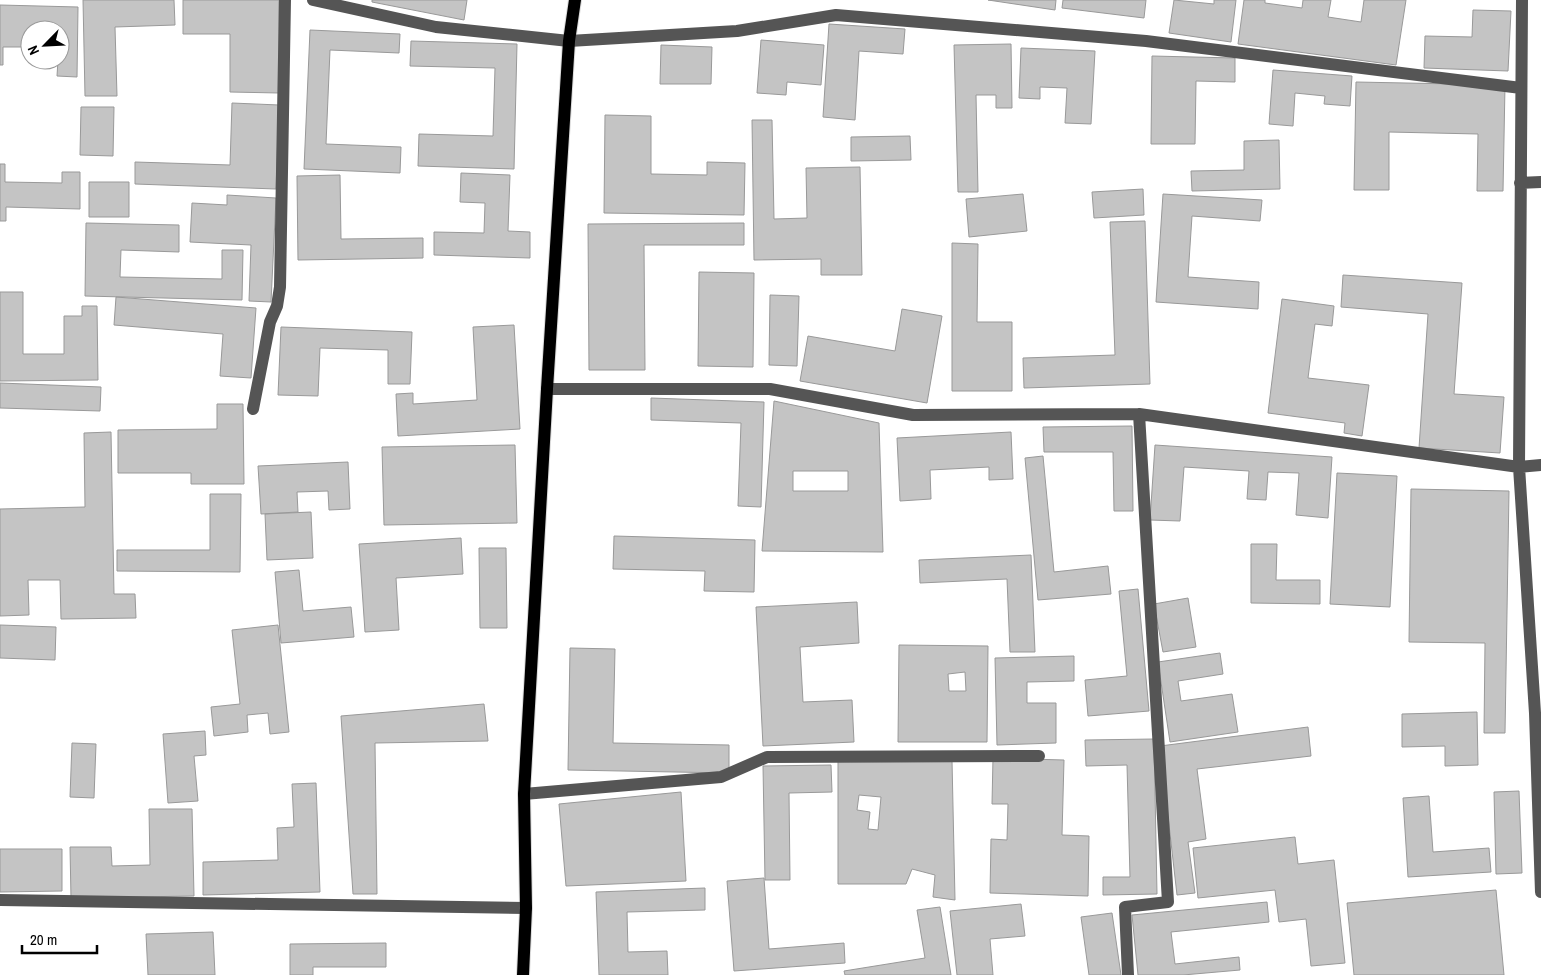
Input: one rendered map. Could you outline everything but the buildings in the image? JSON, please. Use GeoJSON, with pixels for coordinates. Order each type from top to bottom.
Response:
{"type":"FeatureCollection","features":[{"type":"Feature","properties":{"kind":"main road"},"geometry":{"type":"LineString","coordinates":[[523,975],[526,908],[524,794],[547,389],[570,40],[575,0]]}},
{"type":"Feature","properties":{"kind":"street"},"geometry":{"type":"LineString","coordinates":[[253,409],[270,322],[277,306],[280,287],[285,0]]}},
{"type":"Feature","properties":{"kind":"street"},"geometry":{"type":"LineString","coordinates":[[313,0],[436,26],[570,40],[737,30],[836,15],[1146,40],[1521,88]]}},
{"type":"Feature","properties":{"kind":"street"},"geometry":{"type":"LineString","coordinates":[[1522,0],[1519,467],[1538,713],[1541,892]]}},
{"type":"Feature","properties":{"kind":"street"},"geometry":{"type":"LineString","coordinates":[[1520,183],[1541,182]]}},
{"type":"Feature","properties":{"kind":"street"},"geometry":{"type":"LineString","coordinates":[[547,389],[770,389],[913,415],[1139,414],[1519,467],[1541,465]]}},
{"type":"Feature","properties":{"kind":"street"},"geometry":{"type":"LineString","coordinates":[[1128,975],[1125,907],[1168,902],[1139,414]]}},
{"type":"Feature","properties":{"kind":"street"},"geometry":{"type":"LineString","coordinates":[[524,794],[721,777],[768,757],[1039,756]]}},
{"type":"Feature","properties":{"kind":"street"},"geometry":{"type":"LineString","coordinates":[[0,900],[526,908]]}}]}
